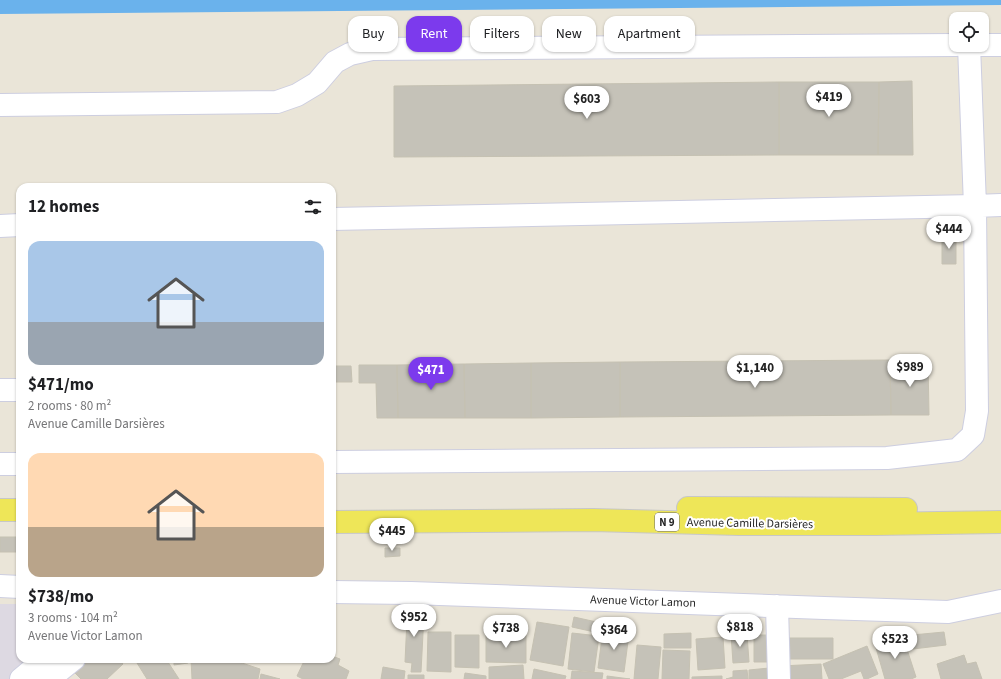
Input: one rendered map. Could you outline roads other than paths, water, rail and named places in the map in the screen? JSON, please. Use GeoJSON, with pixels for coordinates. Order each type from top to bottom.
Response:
{"type":"FeatureCollection","features":[{"type":"Feature","properties":{"kind":"main road","name":"Avenue Camille Darsières"},"geometry":{"type":"LineString","coordinates":[[336,511],[432,512],[720,508],[1001,509]]}},
{"type":"Feature","properties":{"kind":"main road"},"geometry":{"type":"LineString","coordinates":[[0,510],[16,510]]}},
{"type":"Feature","properties":{"kind":"main road","name":"Avenue Camille Darsières"},"geometry":{"type":"LineString","coordinates":[[336,522],[593,520],[739,524],[1001,522]]}},
{"type":"Feature","properties":{"kind":"main road"},"geometry":{"type":"LineString","coordinates":[[0,523],[16,523]]}},
{"type":"Feature","properties":{"kind":"street"},"geometry":{"type":"LineString","coordinates":[[0,106],[277,102],[297,95],[317,83],[335,62],[350,54],[372,49],[949,45]]}},
{"type":"Feature","properties":{"kind":"street"},"geometry":{"type":"LineString","coordinates":[[989,45],[1001,45]]}},
{"type":"Feature","properties":{"kind":"street"},"geometry":{"type":"LineString","coordinates":[[336,462],[887,458],[957,450],[974,435],[977,410],[975,206],[969,52]]}},
{"type":"Feature","properties":{"kind":"street"},"geometry":{"type":"LineString","coordinates":[[336,219],[1001,205]]}},
{"type":"Feature","properties":{"kind":"street"},"geometry":{"type":"LineString","coordinates":[[0,226],[16,225]]}},
{"type":"Feature","properties":{"kind":"street"},"geometry":{"type":"LineString","coordinates":[[0,390],[16,390]]}},
{"type":"Feature","properties":{"kind":"street"},"geometry":{"type":"LineString","coordinates":[[0,464],[16,464]]}},
{"type":"Feature","properties":{"kind":"street"},"geometry":{"type":"LineString","coordinates":[[0,586],[16,587]]}},
{"type":"Feature","properties":{"kind":"street","name":"Avenue Victor Lamon"},"geometry":{"type":"LineString","coordinates":[[336,592],[411,593],[948,612],[1001,601]]}},
{"type":"Feature","properties":{"kind":"street"},"geometry":{"type":"LineString","coordinates":[[777,606],[779,679]]}},
{"type":"Feature","properties":{"kind":"street"},"geometry":{"type":"LineString","coordinates":[[21,679],[40,663]]}},
{"type":"Feature","properties":{"kind":"street"},"geometry":{"type":"LineString","coordinates":[[49,679],[69,663]]}},
{"type":"Feature","properties":{"kind":"water"},"geometry":{"type":"Polygon","coordinates":[[[0,0],[1001,0],[1001,5],[0,14],[0,0]]]}}]}
